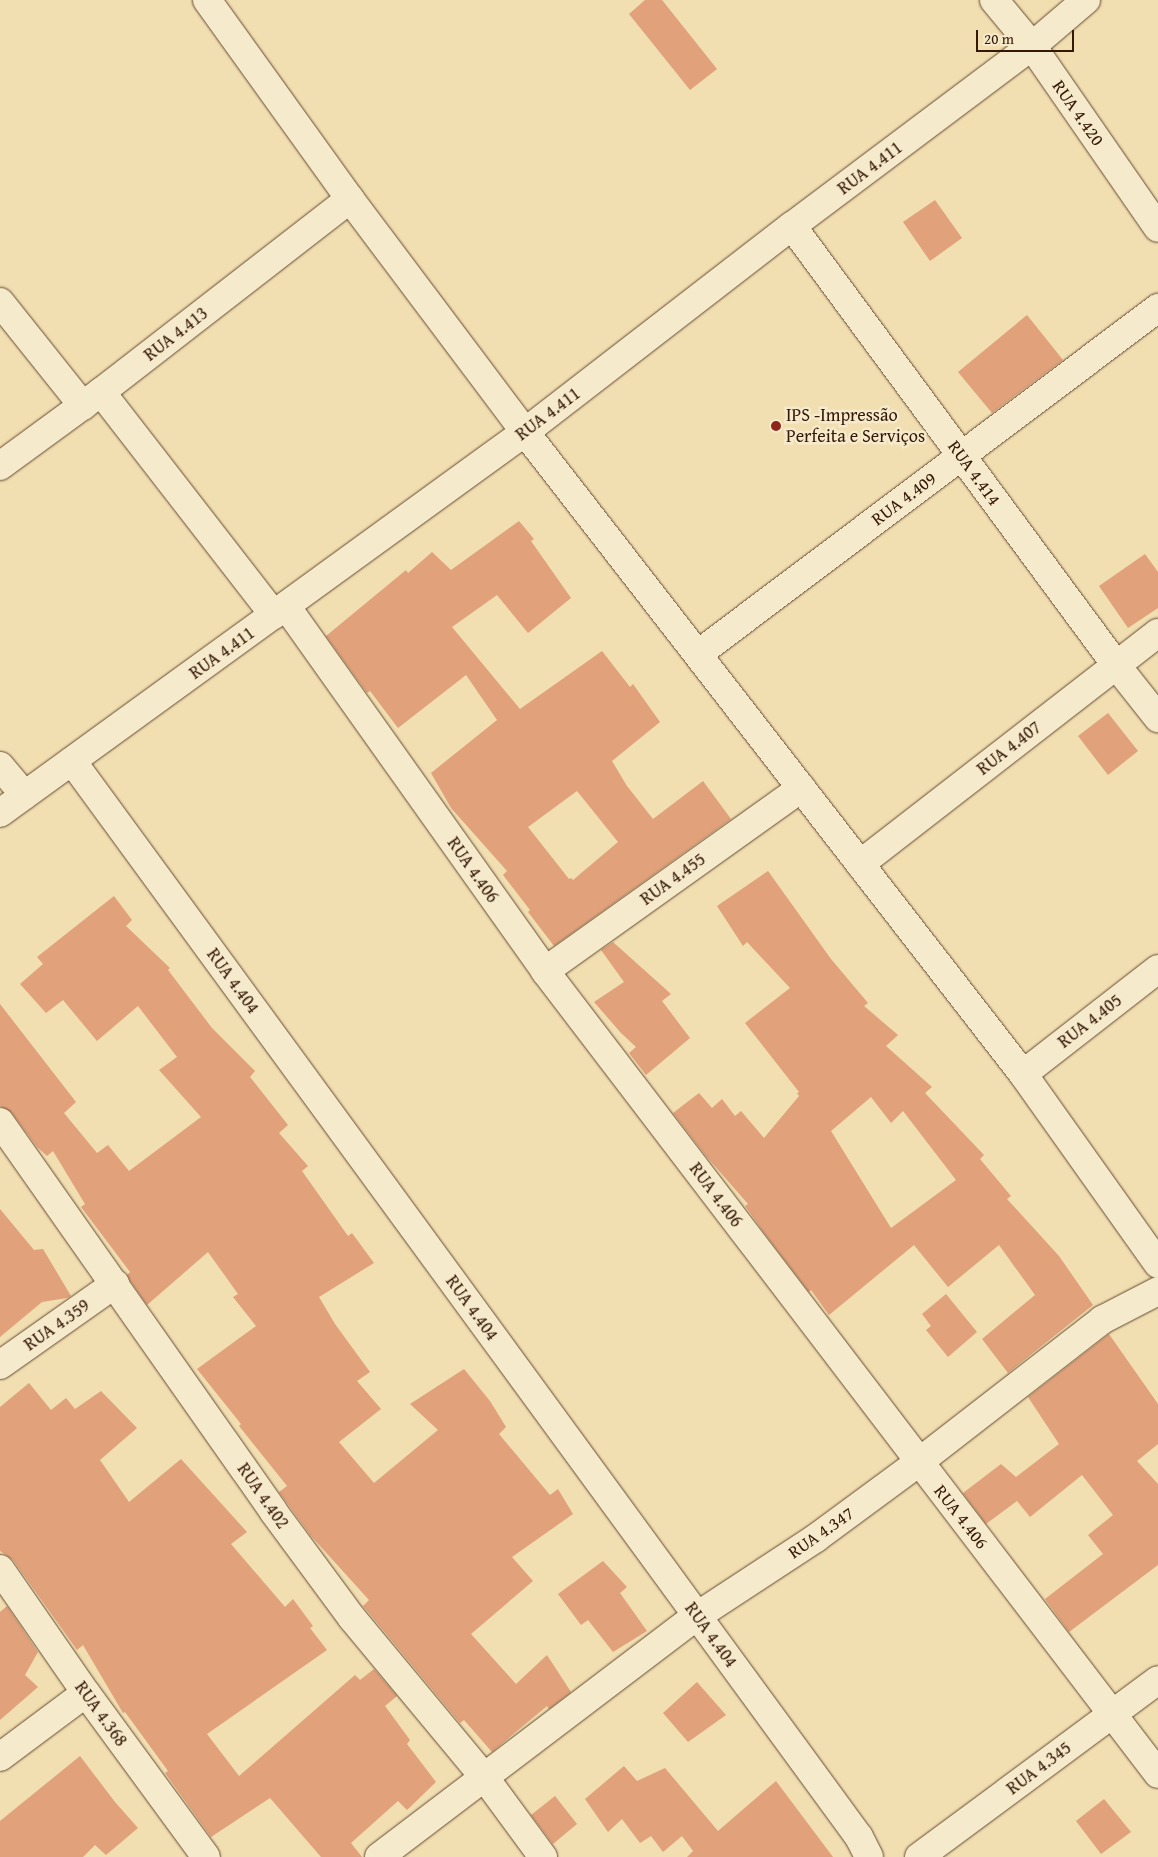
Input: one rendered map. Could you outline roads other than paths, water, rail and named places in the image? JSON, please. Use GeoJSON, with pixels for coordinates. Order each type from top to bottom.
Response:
{"type":"FeatureCollection","features":[{"type":"Feature","properties":{"kind":"street"},"geometry":{"type":"LineString","coordinates":[[207,0],[350,199],[525,432],[1023,1074],[1158,1264]]}},
{"type":"Feature","properties":{"kind":"street","name":"RUA 4.420"},"geometry":{"type":"LineString","coordinates":[[994,0],[1032,46],[1158,228]]}},
{"type":"Feature","properties":{"kind":"street","name":"RUA 4.411"},"geometry":{"type":"LineString","coordinates":[[0,813],[525,432],[792,226],[1032,46],[1086,0]]}},
{"type":"Feature","properties":{"kind":"street","name":"RUA 4.413"},"geometry":{"type":"LineString","coordinates":[[0,466],[92,399],[350,199]]}},
{"type":"Feature","properties":{"kind":"street","name":"RUA 4.414"},"geometry":{"type":"LineString","coordinates":[[792,226],[1116,665],[1158,718]]}},
{"type":"Feature","properties":{"kind":"street","name":"RUA 4.406"},"geometry":{"type":"LineString","coordinates":[[0,302],[92,399],[280,611],[545,971],[1158,1774]]}},
{"type":"Feature","properties":{"kind":"street","name":"RUA 4.409"},"geometry":{"type":"LineString","coordinates":[[698,654],[1158,308]]}},
{"type":"Feature","properties":{"kind":"street","name":"RUA 4.407"},"geometry":{"type":"LineString","coordinates":[[860,864],[1158,633]]}},
{"type":"Feature","properties":{"kind":"street","name":"RUA 4.404"},"geometry":{"type":"LineString","coordinates":[[72,761],[859,1837],[869,1857]]}},
{"type":"Feature","properties":{"kind":"street"},"geometry":{"type":"LineString","coordinates":[[0,766],[24,795]]}},
{"type":"Feature","properties":{"kind":"street","name":"RUA 4.455"},"geometry":{"type":"LineString","coordinates":[[545,971],[802,788]]}},
{"type":"Feature","properties":{"kind":"street","name":"RUA 4.405"},"geometry":{"type":"LineString","coordinates":[[1023,1074],[1158,969]]}},
{"type":"Feature","properties":{"kind":"street","name":"RUA 4.402"},"geometry":{"type":"LineString","coordinates":[[0,1122],[273,1511],[347,1610],[486,1778],[543,1857]]}},
{"type":"Feature","properties":{"kind":"street","name":"RUA 4.359"},"geometry":{"type":"LineString","coordinates":[[3,1357],[115,1284]]}},
{"type":"Feature","properties":{"kind":"street","name":"RUA 4.347"},"geometry":{"type":"LineString","coordinates":[[379,1857],[486,1778],[697,1616],[816,1538],[919,1462],[1102,1320],[1158,1291]]}},
{"type":"Feature","properties":{"kind":"street","name":"RUA 4.368"},"geometry":{"type":"LineString","coordinates":[[0,1569],[86,1693],[206,1857]]}},
{"type":"Feature","properties":{"kind":"street","name":"RUA 4.345"},"geometry":{"type":"LineString","coordinates":[[919,1857],[1158,1680]]}},
{"type":"Feature","properties":{"kind":"street"},"geometry":{"type":"LineString","coordinates":[[0,1758],[86,1693]]}},
{"type":"Feature","properties":{"kind":"place","name":"IPS -Impressão Perfeita e Serviços"},"geometry":{"type":"Point","coordinates":[776,426]}}]}
